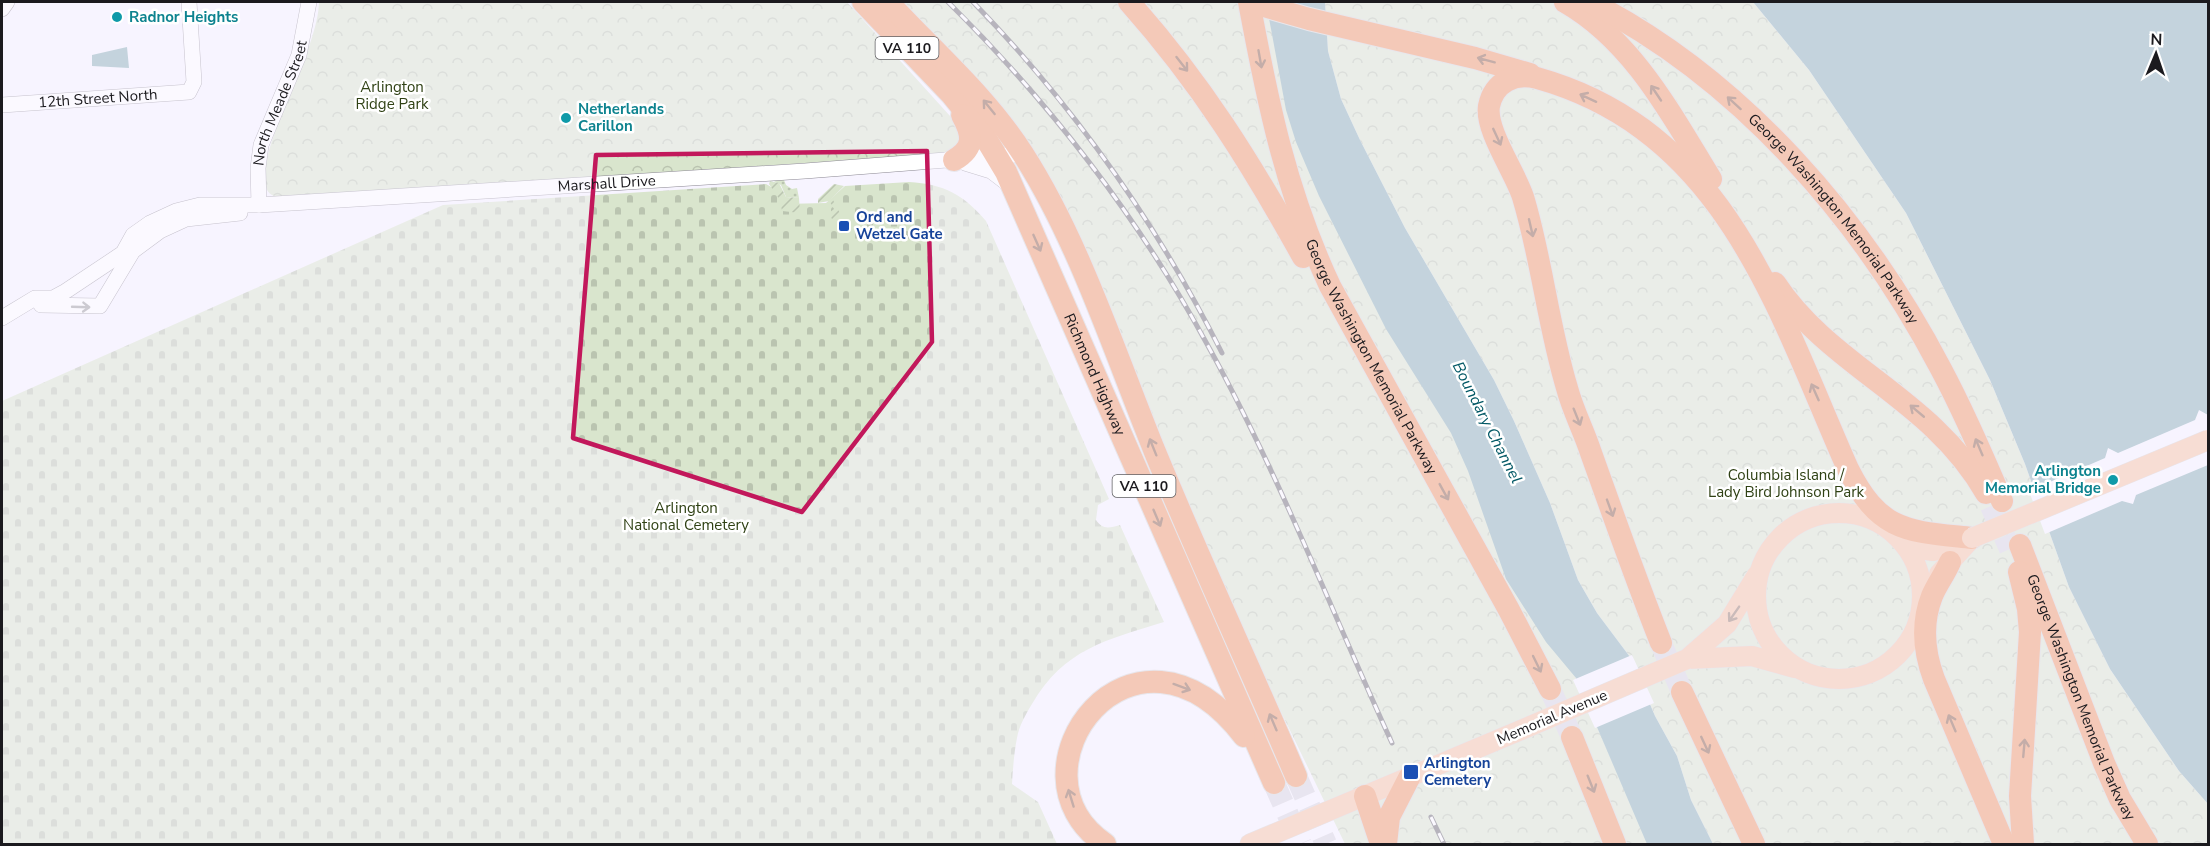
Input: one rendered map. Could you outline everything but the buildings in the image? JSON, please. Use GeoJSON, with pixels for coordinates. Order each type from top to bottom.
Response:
{"type":"FeatureCollection","features":[{"type":"Feature","properties":{"kind":"highway","name":"Richmond Highway"},"geometry":{"type":"LineString","coordinates":[[863,2],[952,95],[982,132],[1014,189],[1274,783],[1231,719],[1208,699],[1180,685],[1168,682],[1148,682],[1124,687],[1106,696],[1082,721],[1074,736],[1067,770],[1069,792],[1078,816],[1105,844]]}},
{"type":"Feature","properties":{"kind":"highway","name":"Richmond Highway"},"geometry":{"type":"LineString","coordinates":[[888,2],[972,88],[1023,154],[1071,244],[1167,481],[1296,776]]}},
{"type":"Feature","properties":{"kind":"highway"},"geometry":{"type":"LineString","coordinates":[[1129,2],[1180,61],[1215,108],[1261,182],[1328,302],[1361,342]]}},
{"type":"Feature","properties":{"kind":"highway"},"geometry":{"type":"LineString","coordinates":[[1250,2],[1361,32],[1515,68],[1599,102],[1640,128],[1679,159],[1727,216],[1743,241],[1776,306],[1848,469],[1871,506],[1890,521],[1918,533],[1972,538]]}},
{"type":"Feature","properties":{"kind":"highway","name":"George Washington Memorial Parkway"},"geometry":{"type":"LineString","coordinates":[[1250,2],[1264,82],[1288,182],[1309,240],[1361,342],[1550,689]]}},
{"type":"Feature","properties":{"kind":"highway"},"geometry":{"type":"LineString","coordinates":[[1565,2],[1604,31],[1638,68],[1715,184],[1727,216]]}},
{"type":"Feature","properties":{"kind":"highway","name":"George Washington Memorial Parkway"},"geometry":{"type":"LineString","coordinates":[[1590,2],[1632,25],[1705,77],[1754,122],[1821,191],[1874,259],[1920,330],[1963,411],[1996,503],[1968,465],[1935,427],[1816,331],[1783,295],[1765,267],[1743,241]]}},
{"type":"Feature","properties":{"kind":"highway"},"geometry":{"type":"LineString","coordinates":[[1541,79],[1523,75],[1504,82],[1491,100],[1490,120],[1524,200],[1552,332],[1572,405],[1661,643]]}},
{"type":"Feature","properties":{"kind":"highway"},"geometry":{"type":"LineString","coordinates":[[952,95],[971,135],[966,152],[954,160]]}},
{"type":"Feature","properties":{"kind":"highway"},"geometry":{"type":"LineString","coordinates":[[1848,469],[1853,494],[1879,523]]}},
{"type":"Feature","properties":{"kind":"highway","name":"George Washington Memorial Parkway"},"geometry":{"type":"LineString","coordinates":[[2023,844],[2020,796],[2030,632],[2026,597],[2015,547],[2104,763],[2120,799],[2147,844]]}},
{"type":"Feature","properties":{"kind":"highway"},"geometry":{"type":"LineString","coordinates":[[1950,562],[1933,595],[1925,624],[1926,656],[2004,844]]}},
{"type":"Feature","properties":{"kind":"highway"},"geometry":{"type":"LineString","coordinates":[[1912,639],[1924,672],[1940,694]]}},
{"type":"Feature","properties":{"kind":"highway"},"geometry":{"type":"LineString","coordinates":[[1682,692],[1754,844]]}},
{"type":"Feature","properties":{"kind":"highway"},"geometry":{"type":"LineString","coordinates":[[1572,737],[1613,840]]}},
{"type":"Feature","properties":{"kind":"highway"},"geometry":{"type":"LineString","coordinates":[[1386,844],[1389,817],[1409,777]]}},
{"type":"Feature","properties":{"kind":"highway"},"geometry":{"type":"LineString","coordinates":[[1365,796],[1381,844]]}},
{"type":"Feature","properties":{"kind":"main road"},"geometry":{"type":"LineString","coordinates":[[1907,547],[1934,551],[1972,538],[2208,440]]}},
{"type":"Feature","properties":{"kind":"main road"},"geometry":{"type":"LineString","coordinates":[[1920,610],[1919,578],[1907,547],[1879,523],[1842,515],[1806,518],[1779,537],[1761,567],[1758,596],[1764,623],[1779,650],[1797,669],[1831,679],[1856,678],[1887,665],[1912,639],[1930,585],[1972,538]]}},
{"type":"Feature","properties":{"kind":"main road","name":"Memorial Avenue"},"geometry":{"type":"LineString","coordinates":[[1694,657],[1734,616],[1761,567]]}},
{"type":"Feature","properties":{"kind":"main road","name":"Memorial Avenue"},"geometry":{"type":"LineString","coordinates":[[1250,844],[1694,657],[1752,656],[1797,669]]}},
{"type":"Feature","properties":{"kind":"street"},"geometry":{"type":"LineString","coordinates":[[2,9],[7,2]]}},
{"type":"Feature","properties":{"kind":"street","name":"12th Street North"},"geometry":{"type":"LineString","coordinates":[[2,105],[186,94],[194,82],[189,2]]}},
{"type":"Feature","properties":{"kind":"street","name":"North Meade Street"},"geometry":{"type":"LineString","coordinates":[[259,205],[258,161],[261,145],[299,55],[309,2]]}},
{"type":"Feature","properties":{"kind":"street","name":"Marshall Drive"},"geometry":{"type":"LineString","coordinates":[[2,318],[34,298],[53,298],[66,291],[123,253],[133,236],[150,223],[176,211],[200,205],[259,205],[1023,154]]}},
{"type":"Feature","properties":{"kind":"street","name":"Marshall Drive"},"geometry":{"type":"LineString","coordinates":[[954,160],[991,171],[1014,189]]}},
{"type":"Feature","properties":{"kind":"street","name":"Marshall Drive"},"geometry":{"type":"LineString","coordinates":[[23,305],[100,306],[134,251],[160,231],[186,219],[234,215],[259,205]]}},
{"type":"Feature","properties":{"kind":"highlighted area"},"geometry":{"type":"Polygon","coordinates":[[[927,151],[932,342],[802,512],[573,438],[596,155],[927,151]]]}},
{"type":"Feature","properties":{"kind":"green space","name":"Arlington Ridge Park"},"geometry":{"type":"Polygon","coordinates":[[[319,2],[847,2],[960,127],[960,148],[943,154],[280,198],[268,192],[265,170],[278,125],[309,47],[319,2]]]}},
{"type":"Feature","properties":{"kind":"green space"},"geometry":{"type":"Polygon","coordinates":[[[888,2],[1273,2],[1485,487],[1576,678],[1648,844],[1345,844],[1159,460],[1051,202],[888,2]]]}},
{"type":"Feature","properties":{"kind":"green space","name":"Columbia Island / Lady Bird Johnson Park"},"geometry":{"type":"Polygon","coordinates":[[[1325,2],[1753,2],[1809,70],[1906,213],[1990,380],[2025,464],[2069,587],[2110,669],[2179,771],[2208,804],[2208,844],[1713,844],[1691,800],[1677,756],[1655,716],[1630,657],[1597,613],[1578,580],[1550,503],[1494,380],[1405,228],[1341,99],[1328,51],[1325,2]]]}},
{"type":"Feature","properties":{"kind":"green space"},"geometry":{"type":"Polygon","coordinates":[[[772,180],[784,180],[786,185],[792,189],[797,188],[799,198],[786,197],[781,185],[772,180]]]}},
{"type":"Feature","properties":{"kind":"green space"},"geometry":{"type":"Polygon","coordinates":[[[770,181],[779,183],[786,197],[799,198],[800,213],[782,211],[780,200],[769,184],[770,181]]]}},
{"type":"Feature","properties":{"kind":"green space","name":"Arlington National Cemetery"},"geometry":{"type":"Polygon","coordinates":[[[909,182],[933,185],[952,192],[970,204],[986,221],[1109,499],[1098,505],[1096,520],[1106,527],[1120,525],[1164,622],[1105,641],[1073,659],[1044,685],[1023,720],[1016,744],[1012,784],[1038,802],[1057,844],[2,844],[2,401],[443,205],[766,184],[773,188],[784,204],[826,203],[845,186],[909,182]]]}},
{"type":"Feature","properties":{"kind":"green space"},"geometry":{"type":"Polygon","coordinates":[[[834,184],[844,186],[829,201],[818,203],[818,199],[834,184]]]}},
{"type":"Feature","properties":{"kind":"green space"},"geometry":{"type":"Polygon","coordinates":[[[833,200],[844,221],[833,221],[829,213],[834,209],[830,202],[833,200]]]}},
{"type":"Feature","properties":{"kind":"water","name":"Boundary Channel"},"geometry":{"type":"Polygon","coordinates":[[[1266,2],[1325,2],[1328,51],[1341,99],[1405,228],[1494,380],[1550,503],[1578,580],[1597,613],[1630,657],[1655,716],[1677,756],[1691,800],[1713,844],[1647,844],[1576,678],[1546,642],[1506,579],[1468,471],[1451,433],[1386,329],[1319,196],[1296,142],[1286,110],[1266,2]]]}},
{"type":"Feature","properties":{"kind":"water"},"geometry":{"type":"Polygon","coordinates":[[[1753,2],[2208,2],[2208,804],[2179,771],[2110,669],[2069,587],[2025,464],[1990,380],[1906,213],[1809,70],[1753,2]]]}},
{"type":"Feature","properties":{"kind":"water"},"geometry":{"type":"Polygon","coordinates":[[[127,47],[129,68],[92,66],[92,55],[127,47]]]}},
{"type":"Feature","properties":{"kind":"pier","name":"Arlington Memorial Bridge"},"geometry":{"type":"Polygon","coordinates":[[[2199,410],[2208,415],[2208,465],[2136,495],[2133,504],[2122,501],[2045,534],[2029,491],[2105,458],[2108,448],[2118,453],[2195,420],[2199,410]]]}},
{"type":"Feature","properties":{"kind":"pier"},"geometry":{"type":"Polygon","coordinates":[[[1632,655],[1654,703],[1595,728],[1573,680],[1632,655]]]}},
{"type":"Feature","properties":{"kind":"tunnel"},"geometry":{"type":"LineString","coordinates":[[1991,506],[2010,549]]}},
{"type":"Feature","properties":{"kind":"tunnel"},"geometry":{"type":"LineString","coordinates":[[1661,643],[1682,692]]}},
{"type":"Feature","properties":{"kind":"tunnel"},"geometry":{"type":"LineString","coordinates":[[1550,689],[1572,737]]}},
{"type":"Feature","properties":{"kind":"tunnel"},"geometry":{"type":"LineString","coordinates":[[1296,776],[1326,844]]}},
{"type":"Feature","properties":{"kind":"tunnel"},"geometry":{"type":"LineString","coordinates":[[1274,783],[1301,844]]}},
{"type":"Feature","properties":{"kind":"railway"},"geometry":{"type":"LineString","coordinates":[[948,2],[986,40],[1057,121],[1122,207],[1180,297],[1233,392],[1257,442],[1392,743]]}},
{"type":"Feature","properties":{"kind":"railway"},"geometry":{"type":"LineString","coordinates":[[973,2],[1045,82],[1111,168],[1170,258],[1222,353]]}},
{"type":"Feature","properties":{"kind":"railway"},"geometry":{"type":"LineString","coordinates":[[1431,817],[1444,844]]}},
{"type":"Feature","properties":{"kind":"place","name":"Radnor Heights"},"geometry":{"type":"Point","coordinates":[117,17]}},
{"type":"Feature","properties":{"kind":"place","name":"Netherlands Carillon"},"geometry":{"type":"Point","coordinates":[566,118]}},
{"type":"Feature","properties":{"kind":"place","name":"Ord and Wetzel Gate"},"geometry":{"type":"Point","coordinates":[844,226]}},
{"type":"Feature","properties":{"kind":"place","name":"Arlington Memorial Bridge"},"geometry":{"type":"Point","coordinates":[2113,480]}},
{"type":"Feature","properties":{"kind":"place","name":"Arlington Cemetery"},"geometry":{"type":"Point","coordinates":[1411,772]}}]}
